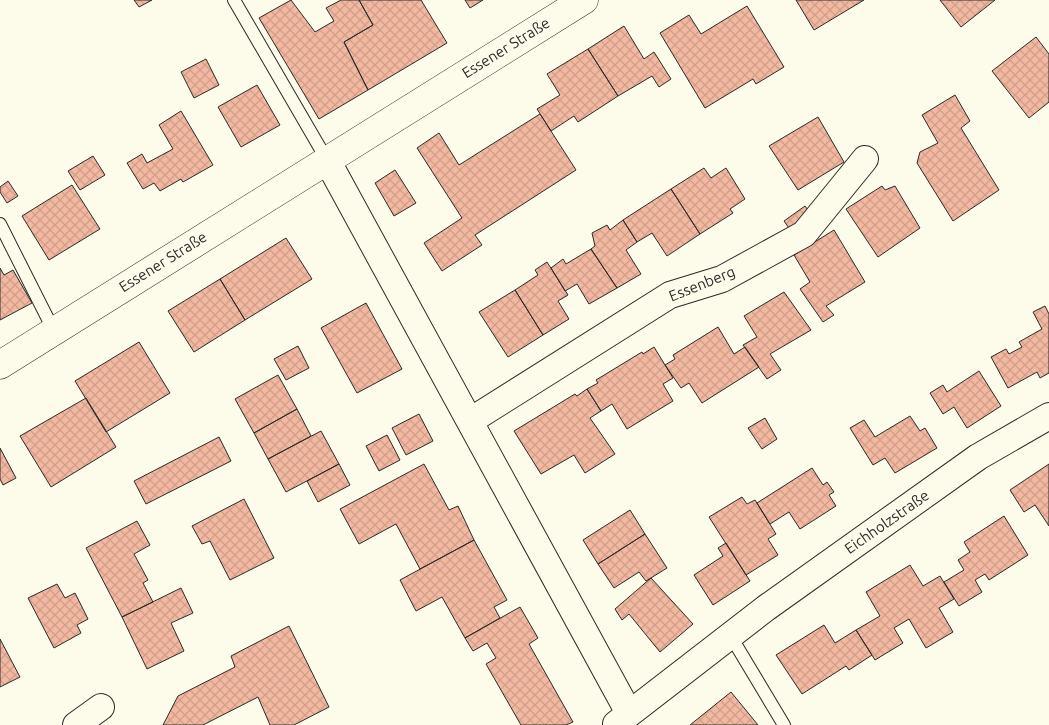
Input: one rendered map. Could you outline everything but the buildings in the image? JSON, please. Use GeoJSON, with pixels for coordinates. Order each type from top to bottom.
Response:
{"type":"FeatureCollection","features":[{"type":"Feature","properties":{"kind":"street","name":"Essener Straße"},"geometry":{"type":"LineString","coordinates":[[0,365],[584,0]]}},
{"type":"Feature","properties":{"kind":"street","name":"Essenberg"},"geometry":{"type":"LineString","coordinates":[[470,421],[670,295],[722,279],[804,234],[865,159]]}},
{"type":"Feature","properties":{"kind":"street"},"geometry":{"type":"LineString","coordinates":[[327,160],[470,421],[622,719]]}},
{"type":"Feature","properties":{"kind":"street","name":"Eichholzstraße"},"geometry":{"type":"LineString","coordinates":[[622,719],[730,635],[978,457],[1049,416]]}},
{"type":"Feature","properties":{"kind":"street"},"geometry":{"type":"LineString","coordinates":[[76,725],[101,708]]}},
{"type":"Feature","properties":{"kind":"lane"},"geometry":{"type":"LineString","coordinates":[[234,0],[327,160]]}},
{"type":"Feature","properties":{"kind":"lane"},"geometry":{"type":"LineString","coordinates":[[0,224],[54,331]]}},
{"type":"Feature","properties":{"kind":"lane"},"geometry":{"type":"LineString","coordinates":[[730,635],[784,725]]}}]}
